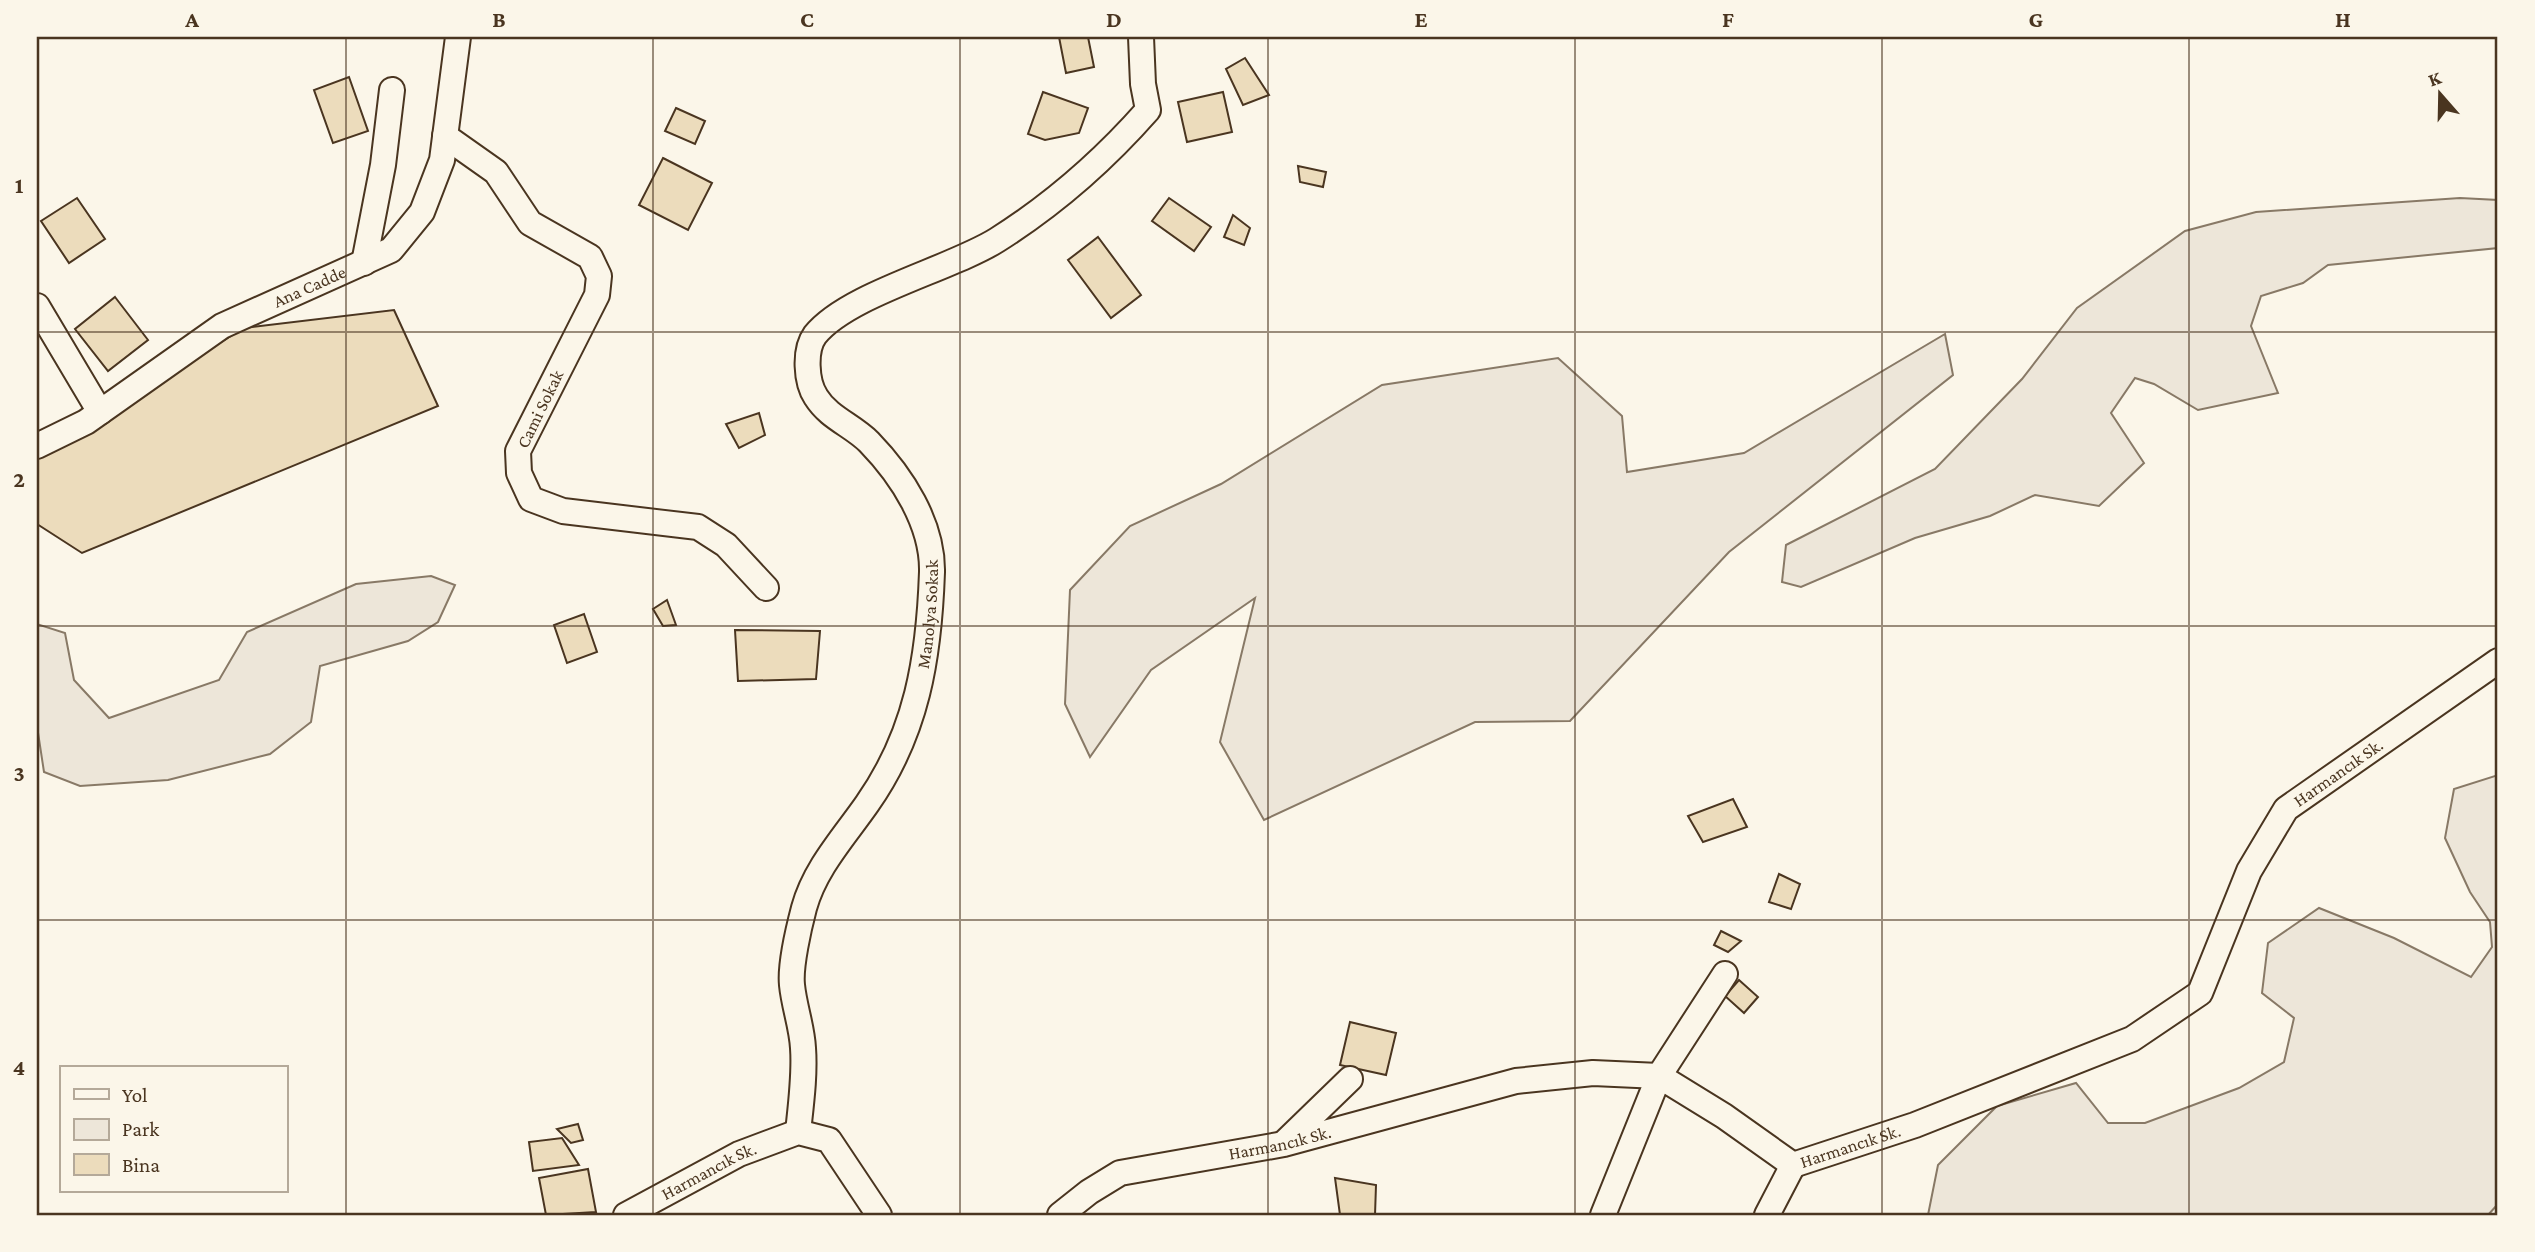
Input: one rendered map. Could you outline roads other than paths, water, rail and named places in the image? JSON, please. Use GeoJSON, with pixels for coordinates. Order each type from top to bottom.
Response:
{"type":"FeatureCollection","features":[{"type":"Feature","properties":{"kind":"street","name":"Ana Cadde"},"geometry":{"type":"LineString","coordinates":[[37,446],[100,412],[222,326],[391,250],[422,212],[442,160],[458,37]]}},
{"type":"Feature","properties":{"kind":"street","name":"Manolya Sokak"},"geometry":{"type":"LineString","coordinates":[[799,1132],[803,1047],[791,980],[804,906],[835,845],[867,804],[897,754],[915,710],[928,637],[932,567],[918,506],[867,440],[832,417],[814,394],[807,368],[814,337],[844,312],[996,241],[1074,184],[1120,141],[1148,110],[1143,84],[1141,37]]}},
{"type":"Feature","properties":{"kind":"street"},"geometry":{"type":"LineString","coordinates":[[364,263],[383,165],[392,90]]}},
{"type":"Feature","properties":{"kind":"street","name":"Cami Sokak"},"geometry":{"type":"LineString","coordinates":[[445,136],[496,172],[530,223],[590,257],[599,276],[597,295],[518,451],[519,473],[531,499],[563,511],[698,527],[726,545],[766,588]]}},
{"type":"Feature","properties":{"kind":"street"},"geometry":{"type":"LineString","coordinates":[[37,306],[100,412]]}},
{"type":"Feature","properties":{"kind":"street","name":"Harmancık Sk."},"geometry":{"type":"LineString","coordinates":[[1060,1215],[1089,1192],[1120,1174],[1284,1144],[1516,1081],[1593,1073],[1659,1076],[1724,1116],[1793,1165],[1915,1125],[2132,1039],[2200,993],[2249,870],[2286,809],[2498,661]]}},
{"type":"Feature","properties":{"kind":"street"},"geometry":{"type":"LineString","coordinates":[[1603,1215],[1659,1076],[1725,974]]}},
{"type":"Feature","properties":{"kind":"street"},"geometry":{"type":"LineString","coordinates":[[1284,1144],[1350,1079]]}},
{"type":"Feature","properties":{"kind":"street","name":"Harmancık Sk."},"geometry":{"type":"LineString","coordinates":[[626,1215],[739,1154],[799,1132]]}},
{"type":"Feature","properties":{"kind":"street"},"geometry":{"type":"LineString","coordinates":[[799,1132],[829,1140],[879,1215]]}},
{"type":"Feature","properties":{"kind":"street"},"geometry":{"type":"LineString","coordinates":[[1767,1215],[1793,1165]]}}]}
